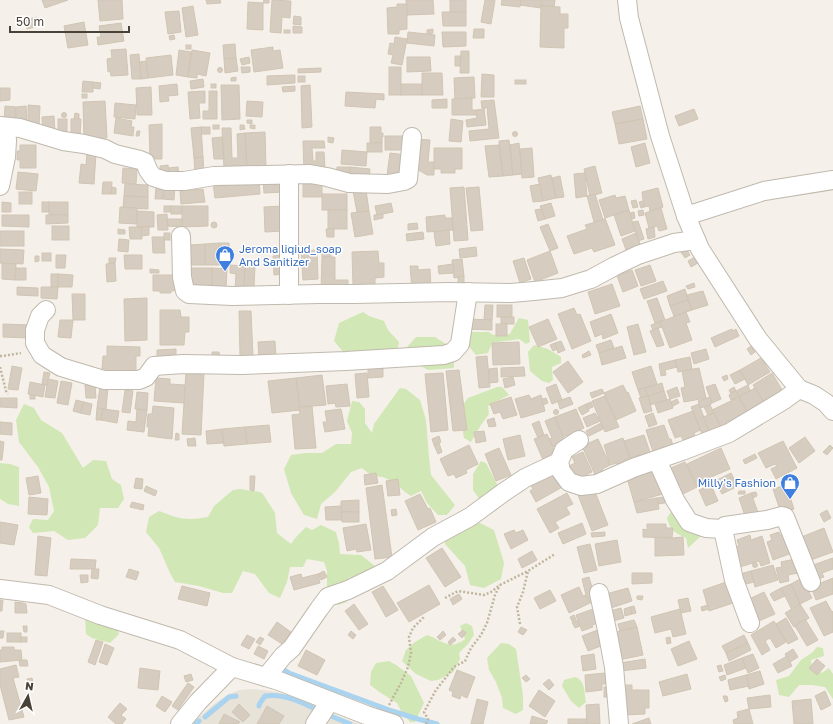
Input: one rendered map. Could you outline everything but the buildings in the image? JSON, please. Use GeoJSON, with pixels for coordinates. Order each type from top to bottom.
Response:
{"type":"FeatureCollection","features":[{"type":"Feature","properties":{"kind":"street"},"geometry":{"type":"LineString","coordinates":[[628,0],[629,18],[660,136],[686,216],[700,249],[758,339],[799,388],[831,403]]}},
{"type":"Feature","properties":{"kind":"street"},"geometry":{"type":"LineString","coordinates":[[0,186],[6,157],[7,141],[3,126],[20,128],[63,142],[84,144],[105,149],[115,154],[140,160],[145,162],[153,177],[166,181],[184,181],[214,176],[310,174],[349,183],[388,184],[408,179],[412,137]]}},
{"type":"Feature","properties":{"kind":"street"},"geometry":{"type":"LineString","coordinates":[[289,295],[290,174]]}},
{"type":"Feature","properties":{"kind":"street"},"geometry":{"type":"LineString","coordinates":[[686,216],[764,191],[833,180]]}},
{"type":"Feature","properties":{"kind":"street"},"geometry":{"type":"LineString","coordinates":[[181,236],[182,277],[184,291],[189,294],[232,296],[468,292],[511,293],[562,288],[591,279],[638,255],[674,243],[696,240]]}},
{"type":"Feature","properties":{"kind":"street"},"geometry":{"type":"LineString","coordinates":[[46,310],[40,316],[35,330],[36,343],[42,355],[61,367],[104,380],[139,380],[146,377],[154,366],[183,364],[242,365],[444,355],[453,352],[460,344],[468,292]]}},
{"type":"Feature","properties":{"kind":"street"},"geometry":{"type":"LineString","coordinates":[[579,440],[564,450],[560,462],[561,471],[569,482],[581,486],[597,484],[633,468],[729,433],[784,400],[799,388]]}},
{"type":"Feature","properties":{"kind":"street"},"geometry":{"type":"LineString","coordinates":[[657,460],[674,500],[689,522],[706,528],[723,529],[725,526],[767,520],[782,516],[785,517],[811,582]]}},
{"type":"Feature","properties":{"kind":"street"},"geometry":{"type":"LineString","coordinates":[[266,677],[292,648],[328,597],[348,590],[387,571],[432,537],[470,517],[526,478],[560,462]]}},
{"type":"Feature","properties":{"kind":"street"},"geometry":{"type":"LineString","coordinates":[[723,529],[734,580],[750,623]]}},
{"type":"Feature","properties":{"kind":"street"},"geometry":{"type":"LineString","coordinates":[[0,589],[49,595],[100,615],[180,640],[232,667],[279,681],[366,715],[394,724]]}},
{"type":"Feature","properties":{"kind":"street"},"geometry":{"type":"LineString","coordinates":[[599,593],[614,667],[619,724]]}},
{"type":"Feature","properties":{"kind":"street"},"geometry":{"type":"LineString","coordinates":[[180,724],[198,702],[232,667]]}},
{"type":"Feature","properties":{"kind":"street"},"geometry":{"type":"LineString","coordinates":[[315,724],[330,701]]}},
{"type":"Feature","properties":{"kind":"path"},"geometry":{"type":"LineString","coordinates":[[0,367],[8,394]]}},
{"type":"Feature","properties":{"kind":"path"},"geometry":{"type":"LineString","coordinates":[[445,598],[458,591],[484,595],[528,571],[555,554]]}},
{"type":"Feature","properties":{"kind":"path"},"geometry":{"type":"LineString","coordinates":[[520,624],[517,607],[523,592],[528,571]]}},
{"type":"Feature","properties":{"kind":"path"},"geometry":{"type":"LineString","coordinates":[[426,724],[428,719],[424,712],[436,690],[454,667],[465,661],[471,648],[481,635],[487,623],[495,595],[500,585]]}},
{"type":"Feature","properties":{"kind":"path"},"geometry":{"type":"LineString","coordinates":[[389,706],[408,667],[411,653],[409,637],[413,628],[424,617]]}},
{"type":"Feature","properties":{"kind":"shaded area"},"geometry":{"type":"Polygon","coordinates":[[[254,689],[277,692],[311,703],[322,709],[311,724],[193,724],[214,704],[229,694],[240,690],[254,689]]]}},
{"type":"Feature","properties":{"kind":"shaded area"},"geometry":{"type":"Polygon","coordinates":[[[329,713],[359,724],[320,724],[329,713]]]}},
{"type":"Feature","properties":{"kind":"green space"},"geometry":{"type":"Polygon","coordinates":[[[363,312],[369,316],[384,321],[388,330],[399,342],[397,352],[344,353],[334,341],[339,323],[363,312]]]}},
{"type":"Feature","properties":{"kind":"green space"},"geometry":{"type":"Polygon","coordinates":[[[519,318],[528,320],[530,342],[526,344],[519,339],[492,343],[488,353],[476,355],[466,343],[467,332],[489,332],[493,335],[510,334],[519,318]]]}},
{"type":"Feature","properties":{"kind":"green space"},"geometry":{"type":"Polygon","coordinates":[[[416,337],[435,337],[449,346],[454,359],[454,368],[428,370],[417,364],[407,347],[416,337]]]}},
{"type":"Feature","properties":{"kind":"green space"},"geometry":{"type":"Polygon","coordinates":[[[534,345],[548,349],[561,357],[561,363],[552,367],[553,380],[549,383],[542,381],[530,371],[528,352],[534,345]]]}},
{"type":"Feature","properties":{"kind":"green space"},"geometry":{"type":"Polygon","coordinates":[[[497,387],[502,387],[509,395],[488,406],[489,414],[471,442],[464,438],[459,410],[468,398],[497,387]]]}},
{"type":"Feature","properties":{"kind":"green space"},"geometry":{"type":"Polygon","coordinates":[[[400,388],[406,389],[420,400],[426,420],[431,475],[455,505],[447,515],[438,515],[427,503],[421,491],[411,496],[394,482],[383,477],[372,476],[362,468],[351,472],[335,492],[321,504],[317,519],[304,515],[291,493],[284,469],[291,455],[322,453],[336,444],[351,444],[352,433],[347,421],[352,401],[359,402],[365,409],[365,423],[372,433],[374,424],[400,388]]]}},
{"type":"Feature","properties":{"kind":"green space"},"geometry":{"type":"Polygon","coordinates":[[[24,404],[34,408],[41,420],[62,433],[83,468],[93,460],[106,461],[112,479],[121,485],[124,499],[118,508],[100,508],[98,525],[85,538],[68,540],[54,531],[33,533],[29,527],[33,519],[48,520],[54,511],[49,487],[38,467],[19,442],[16,420],[24,404]]]}},
{"type":"Feature","properties":{"kind":"green space"},"geometry":{"type":"Polygon","coordinates":[[[481,461],[486,463],[498,486],[480,500],[473,490],[473,474],[481,461]]]}},
{"type":"Feature","properties":{"kind":"green space"},"geometry":{"type":"Polygon","coordinates":[[[0,463],[19,467],[19,506],[8,504],[0,499],[0,463]]]}},
{"type":"Feature","properties":{"kind":"green space"},"geometry":{"type":"Polygon","coordinates":[[[240,489],[260,492],[263,494],[275,513],[277,533],[291,544],[306,527],[312,530],[321,525],[336,532],[340,554],[361,555],[375,566],[375,582],[367,585],[350,577],[345,583],[347,602],[338,605],[327,589],[327,571],[324,562],[307,559],[303,567],[290,567],[287,582],[280,598],[269,593],[255,574],[243,571],[232,593],[223,593],[199,586],[175,582],[159,548],[146,532],[149,517],[159,511],[183,518],[194,519],[208,517],[214,506],[233,490],[240,489]]]}},
{"type":"Feature","properties":{"kind":"green space"},"geometry":{"type":"Polygon","coordinates":[[[674,507],[699,522],[700,537],[688,548],[686,538],[674,531],[668,522],[667,518],[674,507]]]}},
{"type":"Feature","properties":{"kind":"green space"},"geometry":{"type":"Polygon","coordinates":[[[480,523],[494,530],[504,563],[501,579],[484,588],[470,585],[465,566],[445,544],[445,535],[466,525],[480,523]]]}},
{"type":"Feature","properties":{"kind":"green space"},"geometry":{"type":"Polygon","coordinates":[[[85,616],[116,624],[119,634],[110,643],[92,638],[86,634],[85,616]]]}},
{"type":"Feature","properties":{"kind":"green space"},"geometry":{"type":"Polygon","coordinates":[[[466,623],[472,626],[474,635],[459,653],[460,659],[453,672],[438,680],[431,681],[416,674],[402,661],[406,650],[415,642],[427,635],[452,645],[462,641],[465,639],[460,626],[466,623]]]}},
{"type":"Feature","properties":{"kind":"green space"},"geometry":{"type":"Polygon","coordinates":[[[501,643],[509,644],[516,649],[523,695],[523,710],[516,714],[503,708],[502,698],[496,682],[489,670],[487,658],[501,643]]]}},
{"type":"Feature","properties":{"kind":"green space"},"geometry":{"type":"Polygon","coordinates":[[[817,647],[823,648],[824,656],[811,660],[812,668],[822,673],[829,668],[833,674],[833,699],[825,687],[812,685],[799,685],[789,697],[779,695],[776,680],[789,676],[801,660],[813,652],[817,647]]]}},
{"type":"Feature","properties":{"kind":"green space"},"geometry":{"type":"Polygon","coordinates":[[[389,661],[411,676],[424,703],[415,722],[410,722],[401,711],[397,703],[370,685],[371,672],[376,663],[389,661]]]}},
{"type":"Feature","properties":{"kind":"green space"},"geometry":{"type":"Polygon","coordinates":[[[575,677],[581,681],[585,691],[586,702],[579,708],[571,701],[562,686],[564,680],[575,677]]]}},
{"type":"Feature","properties":{"kind":"waterway"},"geometry":{"type":"LineString","coordinates":[[283,664],[284,670],[289,673],[392,711],[437,724]]}},
{"type":"Feature","properties":{"kind":"waterway"},"geometry":{"type":"LineString","coordinates":[[259,706],[265,696],[272,695],[299,701],[317,710]]}},
{"type":"Feature","properties":{"kind":"waterway"},"geometry":{"type":"LineString","coordinates":[[205,717],[229,697],[236,696]]}},
{"type":"Feature","properties":{"kind":"waterway"},"geometry":{"type":"LineString","coordinates":[[331,716],[350,724]]}},
{"type":"Feature","properties":{"kind":"waterway"},"geometry":{"type":"LineString","coordinates":[[196,724],[199,721]]}},
{"type":"Feature","properties":{"kind":"place","name":"Jeroma liqiud_soap And Sanitizer"},"geometry":{"type":"Point","coordinates":[225,272]}},
{"type":"Feature","properties":{"kind":"place","name":"Milly's Fashion"},"geometry":{"type":"Point","coordinates":[790,500]}}]}
